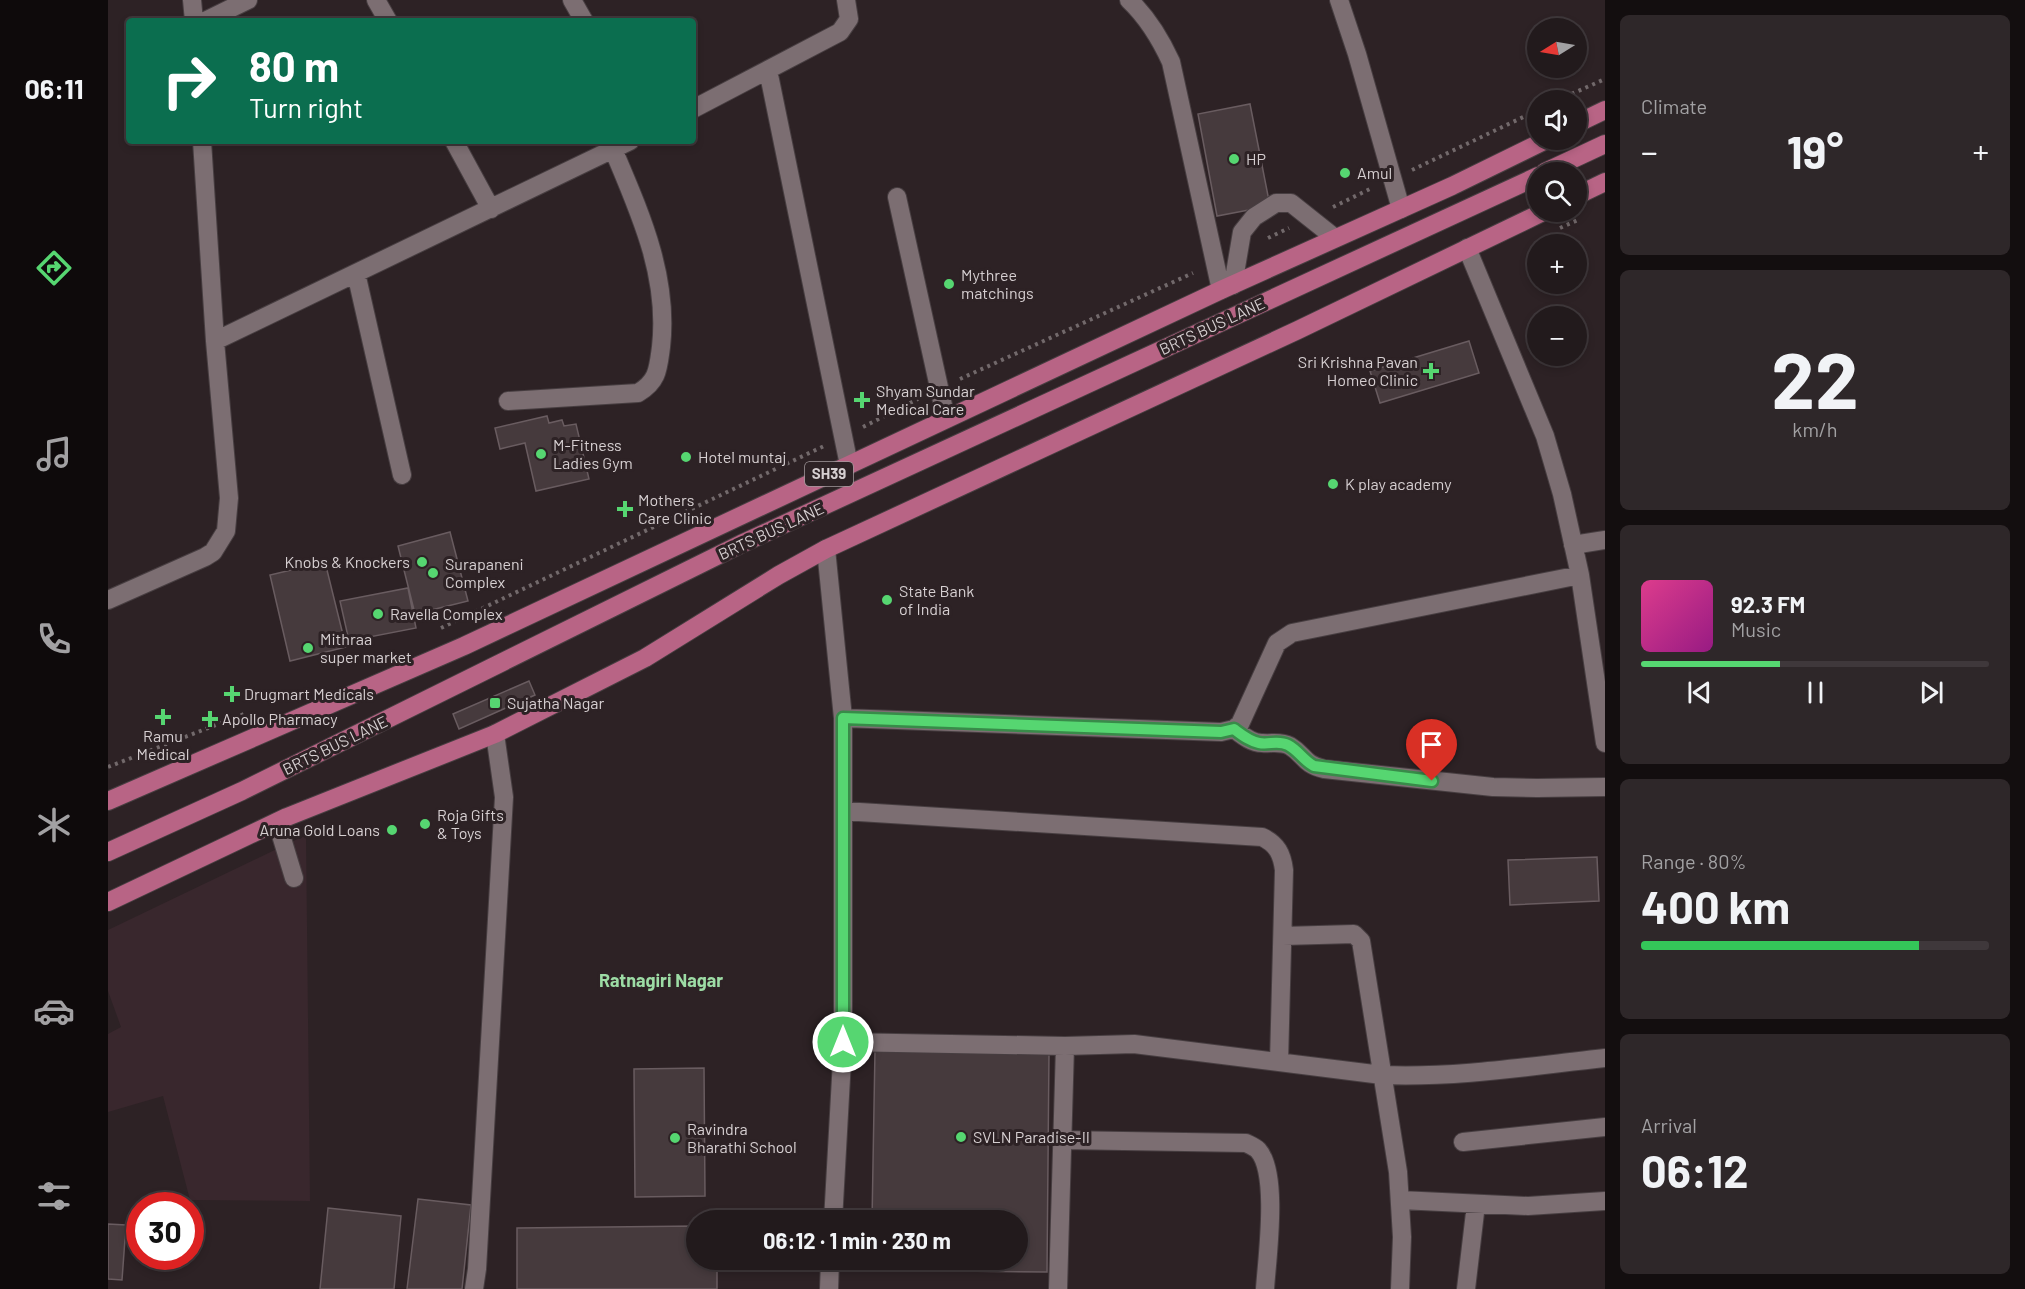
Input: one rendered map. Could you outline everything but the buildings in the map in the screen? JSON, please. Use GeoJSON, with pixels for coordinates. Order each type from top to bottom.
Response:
{"type":"FeatureCollection","features":[{"type":"Feature","properties":{"kind":"main road"},"geometry":{"type":"LineString","coordinates":[[1587,119],[1605,110]]}},
{"type":"Feature","properties":{"kind":"main road"},"geometry":{"type":"LineString","coordinates":[[1566,162],[1605,144]]}},
{"type":"Feature","properties":{"kind":"main road","name":"SH39"},"geometry":{"type":"LineString","coordinates":[[108,801],[464,646],[1527,149]]}},
{"type":"Feature","properties":{"kind":"main road","name":"BRTS BUS LANE"},"geometry":{"type":"LineString","coordinates":[[108,852],[242,791],[741,544],[1527,181]]}},
{"type":"Feature","properties":{"kind":"main road"},"geometry":{"type":"LineString","coordinates":[[1587,191],[1605,182]]}},
{"type":"Feature","properties":{"kind":"main road"},"geometry":{"type":"LineString","coordinates":[[108,902],[276,822],[495,734],[645,658],[778,575],[826,549],[1298,330],[1527,220]]}},
{"type":"Feature","properties":{"kind":"street"},"geometry":{"type":"LineString","coordinates":[[192,0],[194,18]]}},
{"type":"Feature","properties":{"kind":"street"},"geometry":{"type":"LineString","coordinates":[[211,18],[248,0]]}},
{"type":"Feature","properties":{"kind":"street"},"geometry":{"type":"LineString","coordinates":[[376,0],[386,18]]}},
{"type":"Feature","properties":{"kind":"street"},"geometry":{"type":"LineString","coordinates":[[572,0],[582,18]]}},
{"type":"Feature","properties":{"kind":"street"},"geometry":{"type":"LineString","coordinates":[[696,107],[840,32],[849,19],[846,0]]}},
{"type":"Feature","properties":{"kind":"street"},"geometry":{"type":"LineString","coordinates":[[1129,0],[1150,23],[1171,62],[1227,288]]}},
{"type":"Feature","properties":{"kind":"street"},"geometry":{"type":"LineString","coordinates":[[1338,0],[1357,54],[1401,209]]}},
{"type":"Feature","properties":{"kind":"street"},"geometry":{"type":"LineString","coordinates":[[768,70],[849,465]]}},
{"type":"Feature","properties":{"kind":"street"},"geometry":{"type":"LineString","coordinates":[[108,600],[205,557],[213,552],[226,531],[229,498],[215,341],[202,144]]}},
{"type":"Feature","properties":{"kind":"street"},"geometry":{"type":"LineString","coordinates":[[456,144],[491,209]]}},
{"type":"Feature","properties":{"kind":"street"},"geometry":{"type":"LineString","coordinates":[[215,341],[624,144]]}},
{"type":"Feature","properties":{"kind":"street"},"geometry":{"type":"LineString","coordinates":[[508,401],[638,393],[649,386],[657,374],[663,328],[661,289],[656,262],[640,213],[613,149]]}},
{"type":"Feature","properties":{"kind":"street"},"geometry":{"type":"LineString","coordinates":[[897,197],[946,419]]}},
{"type":"Feature","properties":{"kind":"street"},"geometry":{"type":"LineString","coordinates":[[1227,288],[1242,232],[1254,217],[1276,203],[1292,203],[1335,238]]}},
{"type":"Feature","properties":{"kind":"street"},"geometry":{"type":"LineString","coordinates":[[1467,248],[1545,436],[1562,494],[1580,575],[1605,743]]}},
{"type":"Feature","properties":{"kind":"street"},"geometry":{"type":"LineString","coordinates":[[356,273],[402,475]]}},
{"type":"Feature","properties":{"kind":"street"},"geometry":{"type":"LineString","coordinates":[[1573,545],[1605,540]]}},
{"type":"Feature","properties":{"kind":"street"},"geometry":{"type":"LineString","coordinates":[[826,549],[843,718],[843,1042],[834,1210]]}},
{"type":"Feature","properties":{"kind":"street"},"geometry":{"type":"LineString","coordinates":[[843,718],[1221,732],[1234,729],[1240,724],[1277,643],[1292,633],[1580,575]]}},
{"type":"Feature","properties":{"kind":"street"},"geometry":{"type":"LineString","coordinates":[[1234,729],[1248,740],[1261,744],[1279,742],[1289,745],[1304,760],[1324,769],[1493,787],[1537,789],[1605,787]]}},
{"type":"Feature","properties":{"kind":"street"},"geometry":{"type":"LineString","coordinates":[[474,1289],[504,797],[495,734]]}},
{"type":"Feature","properties":{"kind":"street"},"geometry":{"type":"LineString","coordinates":[[843,811],[1262,837],[1272,842],[1282,856],[1284,870],[1279,1062]]}},
{"type":"Feature","properties":{"kind":"street"},"geometry":{"type":"LineString","coordinates":[[276,822],[294,878]]}},
{"type":"Feature","properties":{"kind":"street"},"geometry":{"type":"LineString","coordinates":[[1283,936],[1354,934],[1361,941],[1398,1172],[1402,1237],[1400,1289]]}},
{"type":"Feature","properties":{"kind":"street"},"geometry":{"type":"LineString","coordinates":[[843,1042],[1065,1046],[1134,1044],[1382,1075],[1452,1075],[1605,1058]]}},
{"type":"Feature","properties":{"kind":"street"},"geometry":{"type":"LineString","coordinates":[[1058,1289],[1065,1046]]}},
{"type":"Feature","properties":{"kind":"street"},"geometry":{"type":"LineString","coordinates":[[1463,1142],[1605,1127]]}},
{"type":"Feature","properties":{"kind":"street"},"geometry":{"type":"LineString","coordinates":[[1062,1140],[1246,1143],[1257,1149],[1265,1161],[1270,1185],[1265,1289]]}},
{"type":"Feature","properties":{"kind":"street"},"geometry":{"type":"LineString","coordinates":[[1400,1200],[1528,1206],[1605,1201]]}},
{"type":"Feature","properties":{"kind":"street"},"geometry":{"type":"LineString","coordinates":[[1466,1289],[1476,1204]]}},
{"type":"Feature","properties":{"kind":"street"},"geometry":{"type":"LineString","coordinates":[[829,1289],[830,1270]]}},
{"type":"Feature","properties":{"kind":"path"},"geometry":{"type":"LineString","coordinates":[[1580,90],[1605,79]]}},
{"type":"Feature","properties":{"kind":"path"},"geometry":{"type":"LineString","coordinates":[[1551,232],[1572,222]]}},
{"type":"Feature","properties":{"kind":"shaded area"},"geometry":{"type":"Polygon","coordinates":[[[306,835],[310,1201],[204,1200],[204,1192],[188,1192],[163,1096],[108,1112],[108,1034],[121,1027],[108,991],[108,930],[306,835]]]}},
{"type":"Feature","properties":{"kind":"place","name":"HP"},"geometry":{"type":"Point","coordinates":[1234,159]}},
{"type":"Feature","properties":{"kind":"place","name":"Amul"},"geometry":{"type":"Point","coordinates":[1345,173]}},
{"type":"Feature","properties":{"kind":"place","name":"Mythree matchings"},"geometry":{"type":"Point","coordinates":[949,284]}},
{"type":"Feature","properties":{"kind":"place","name":"Sri Krishna Pavan Homeo Clinic"},"geometry":{"type":"Point","coordinates":[1431,371]}},
{"type":"Feature","properties":{"kind":"place","name":"Shyam Sundar Medical Care"},"geometry":{"type":"Point","coordinates":[862,400]}},
{"type":"Feature","properties":{"kind":"place","name":"M-Fitness Ladies Gym"},"geometry":{"type":"Point","coordinates":[541,454]}},
{"type":"Feature","properties":{"kind":"place","name":"Hotel muntaj"},"geometry":{"type":"Point","coordinates":[686,457]}},
{"type":"Feature","properties":{"kind":"place","name":"K play academy"},"geometry":{"type":"Point","coordinates":[1333,484]}},
{"type":"Feature","properties":{"kind":"place","name":"Mothers Care Clinic"},"geometry":{"type":"Point","coordinates":[625,509]}},
{"type":"Feature","properties":{"kind":"place","name":"Knobs & Knockers"},"geometry":{"type":"Point","coordinates":[422,562]}},
{"type":"Feature","properties":{"kind":"place","name":"Surapaneni Complex"},"geometry":{"type":"Point","coordinates":[433,573]}},
{"type":"Feature","properties":{"kind":"place","name":"State Bank of India"},"geometry":{"type":"Point","coordinates":[887,600]}},
{"type":"Feature","properties":{"kind":"place","name":"Ravella Complex"},"geometry":{"type":"Point","coordinates":[378,614]}},
{"type":"Feature","properties":{"kind":"place","name":"Mithraa super market"},"geometry":{"type":"Point","coordinates":[308,648]}},
{"type":"Feature","properties":{"kind":"place","name":"Drugmart Medicals"},"geometry":{"type":"Point","coordinates":[232,694]}},
{"type":"Feature","properties":{"kind":"place","name":"Sujatha Nagar"},"geometry":{"type":"Point","coordinates":[495,703]}},
{"type":"Feature","properties":{"kind":"place","name":"Ramu Medical"},"geometry":{"type":"Point","coordinates":[163,717]}},
{"type":"Feature","properties":{"kind":"place","name":"Apollo Pharmacy"},"geometry":{"type":"Point","coordinates":[210,719]}},
{"type":"Feature","properties":{"kind":"place","name":"Roja Gifts & Toys"},"geometry":{"type":"Point","coordinates":[425,824]}},
{"type":"Feature","properties":{"kind":"place","name":"Aruna Gold Loans"},"geometry":{"type":"Point","coordinates":[392,830]}},
{"type":"Feature","properties":{"kind":"place","name":"SVLN Paradise-II"},"geometry":{"type":"Point","coordinates":[961,1137]}},
{"type":"Feature","properties":{"kind":"place","name":"Ravindra Bharathi School"},"geometry":{"type":"Point","coordinates":[675,1138]}},
{"type":"Feature","properties":{"kind":"district","name":"Ratnagiri Nagar"},"geometry":{"type":"Point","coordinates":[661,981]}},
{"type":"Feature","properties":{"kind":"route"},"geometry":{"type":"LineString","coordinates":[[843,1042],[843,718],[1221,732],[1234,729],[1248,740],[1261,744],[1279,742],[1289,745],[1304,760],[1324,769],[1432,781]]}}]}
